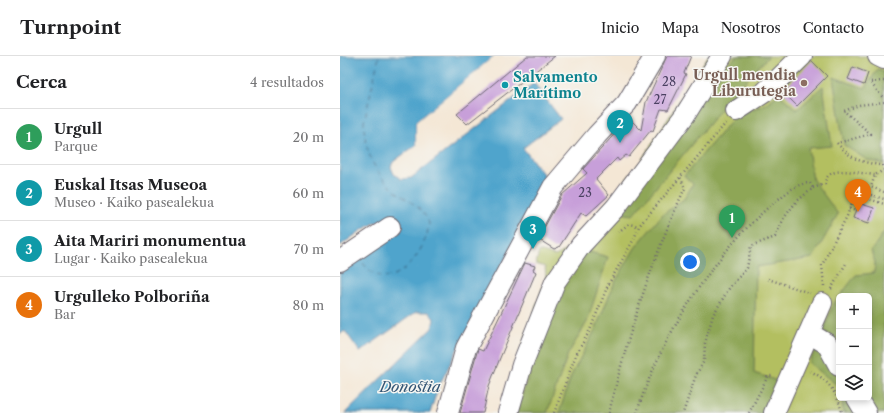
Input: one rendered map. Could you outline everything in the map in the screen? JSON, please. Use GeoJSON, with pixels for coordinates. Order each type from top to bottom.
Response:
{"type":"FeatureCollection","features":[{"type":"Feature","properties":{"kind":"street"},"geometry":{"type":"LineString","coordinates":[[448,413],[466,348],[553,187],[597,135],[627,104],[655,56]]}},
{"type":"Feature","properties":{"kind":"street"},"geometry":{"type":"LineString","coordinates":[[508,413],[522,365],[555,282],[581,245],[616,207],[685,114],[722,56]]}},
{"type":"Feature","properties":{"kind":"street"},"geometry":{"type":"LineString","coordinates":[[736,111],[765,92],[802,56]]}},
{"type":"Feature","properties":{"kind":"street"},"geometry":{"type":"LineString","coordinates":[[878,56],[884,59]]}},
{"type":"Feature","properties":{"kind":"street"},"geometry":{"type":"LineString","coordinates":[[340,261],[390,227]]}},
{"type":"Feature","properties":{"kind":"street"},"geometry":{"type":"LineString","coordinates":[[774,413],[809,333],[820,295]]}},
{"type":"Feature","properties":{"kind":"street"},"geometry":{"type":"LineString","coordinates":[[809,333],[827,344],[838,365]]}},
{"type":"Feature","properties":{"kind":"street"},"geometry":{"type":"LineString","coordinates":[[859,401],[866,413]]}},
{"type":"Feature","properties":{"kind":"path"},"geometry":{"type":"LineString","coordinates":[[884,81],[870,82],[884,100],[859,105],[844,111],[871,134],[837,143],[844,151],[859,161],[884,166]]}},
{"type":"Feature","properties":{"kind":"path"},"geometry":{"type":"LineString","coordinates":[[554,413],[576,355],[590,330],[608,285],[634,239],[639,226],[736,111]]}},
{"type":"Feature","properties":{"kind":"path"},"geometry":{"type":"LineString","coordinates":[[683,413],[696,375],[704,361],[704,343],[713,315],[730,287],[747,268],[750,246],[775,237],[784,218],[796,202],[813,188],[825,184],[825,178],[829,174],[836,171],[875,175],[884,170]]}},
{"type":"Feature","properties":{"kind":"path"},"geometry":{"type":"LineString","coordinates":[[875,175],[871,187],[884,192]]}},
{"type":"Feature","properties":{"kind":"path"},"geometry":{"type":"LineString","coordinates":[[609,413],[649,279],[668,224],[685,188],[680,177]]}},
{"type":"Feature","properties":{"kind":"path"},"geometry":{"type":"LineString","coordinates":[[637,413],[645,386],[665,343],[708,275],[736,239],[763,212],[794,187],[804,183],[810,183],[813,188]]}},
{"type":"Feature","properties":{"kind":"path"},"geometry":{"type":"LineString","coordinates":[[820,295],[822,265],[855,194],[884,204]]}},
{"type":"Feature","properties":{"kind":"path"},"geometry":{"type":"LineString","coordinates":[[871,195],[884,199]]}},
{"type":"Feature","properties":{"kind":"path"},"geometry":{"type":"LineString","coordinates":[[849,209],[856,211]]}},
{"type":"Feature","properties":{"kind":"path"},"geometry":{"type":"LineString","coordinates":[[820,295],[842,274],[847,262]]}},
{"type":"Feature","properties":{"kind":"path"},"geometry":{"type":"LineString","coordinates":[[768,279],[820,295]]}},
{"type":"Feature","properties":{"kind":"path"},"geometry":{"type":"LineString","coordinates":[[795,364],[814,372],[826,381],[835,391],[842,413]]}},
{"type":"Feature","properties":{"kind":"green space"},"geometry":{"type":"Polygon","coordinates":[[[708,56],[884,56],[884,413],[505,413],[519,356],[546,277],[545,267],[536,264],[539,251],[555,256],[571,248],[641,161],[708,56]]]}},
{"type":"Feature","properties":{"kind":"green space"},"geometry":{"type":"Polygon","coordinates":[[[737,56],[769,56],[736,91],[633,215],[620,213],[716,74],[737,56]]]}},
{"type":"Feature","properties":{"kind":"green space"},"geometry":{"type":"Polygon","coordinates":[[[878,69],[884,71],[884,164],[867,160],[844,145],[833,77],[865,88],[878,69]]]}},
{"type":"Feature","properties":{"kind":"green space"},"geometry":{"type":"Polygon","coordinates":[[[823,86],[832,146],[808,148],[813,180],[838,214],[813,258],[756,267],[754,373],[778,381],[764,413],[559,413],[571,376],[595,330],[614,284],[635,248],[662,215],[684,199],[693,184],[684,176],[736,115],[766,104],[779,94],[797,110],[823,86]]]}},
{"type":"Feature","properties":{"kind":"green space"},"geometry":{"type":"Polygon","coordinates":[[[884,232],[884,413],[873,413],[866,401],[872,401],[872,293],[842,293],[856,275],[874,273],[875,262],[871,251],[884,232]]]}},
{"type":"Feature","properties":{"kind":"green space"},"geometry":{"type":"Polygon","coordinates":[[[586,251],[608,257],[587,322],[568,354],[547,413],[516,413],[561,280],[586,251]]]}},
{"type":"Feature","properties":{"kind":"green space"},"geometry":{"type":"Polygon","coordinates":[[[836,301],[836,338],[823,331],[836,301]]]}},
{"type":"Feature","properties":{"kind":"green space"},"geometry":{"type":"Polygon","coordinates":[[[817,345],[836,372],[836,384],[809,363],[817,345]]]}},
{"type":"Feature","properties":{"kind":"green space"},"geometry":{"type":"Polygon","coordinates":[[[842,401],[852,401],[859,413],[843,413],[842,401]]]}},
{"type":"Feature","properties":{"kind":"water","name":"Donostia"},"geometry":{"type":"Polygon","coordinates":[[[340,56],[494,56],[416,122],[416,145],[393,162],[391,167],[394,174],[401,179],[411,178],[534,83],[561,119],[523,148],[544,175],[545,185],[457,350],[438,388],[430,413],[345,413],[432,328],[434,319],[429,312],[416,312],[360,352],[345,331],[340,334],[340,273],[400,232],[403,226],[396,221],[388,220],[379,222],[362,230],[340,246],[340,56]]]}},
{"type":"Feature","properties":{"kind":"pier"},"geometry":{"type":"Polygon","coordinates":[[[494,56],[496,56],[495,58],[418,123],[418,143],[416,145],[416,122],[494,56]]]}},
{"type":"Feature","properties":{"kind":"building","name":"Salvamento Marítimo"},"geometry":{"type":"Polygon","coordinates":[[[527,56],[555,56],[467,124],[457,114],[527,56]]]}},
{"type":"Feature","properties":{"kind":"building"},"geometry":{"type":"Polygon","coordinates":[[[667,56],[691,56],[684,73],[686,74],[668,110],[661,109],[653,131],[651,130],[629,157],[626,155],[619,161],[617,158],[596,179],[609,195],[586,216],[581,213],[559,247],[554,249],[538,239],[562,195],[587,173],[583,169],[629,118],[641,130],[646,102],[667,56]]]}},
{"type":"Feature","properties":{"kind":"building","name":"Urgull mendia Liburutegia"},"geometry":{"type":"Polygon","coordinates":[[[812,61],[827,76],[797,106],[782,91],[812,61]]]}},
{"type":"Feature","properties":{"kind":"building"},"geometry":{"type":"Polygon","coordinates":[[[853,67],[868,73],[864,85],[848,79],[853,67]]]}},
{"type":"Feature","properties":{"kind":"building"},"geometry":{"type":"Polygon","coordinates":[[[858,203],[874,208],[869,223],[853,218],[858,203]]]}},
{"type":"Feature","properties":{"kind":"building"},"geometry":{"type":"Polygon","coordinates":[[[525,263],[535,266],[533,270],[536,272],[489,386],[483,413],[460,413],[478,349],[483,351],[525,263]]]}},
{"type":"Feature","properties":{"kind":"ferry route"},"geometry":{"type":"LineString","coordinates":[[363,263],[374,273],[384,277],[395,275],[414,259],[422,247],[427,235],[429,223],[419,208],[395,190],[379,174],[366,144],[364,122],[379,56]]}},
{"type":"Feature","properties":{"kind":"place","name":"Urgull mendia Liburutegia"},"geometry":{"type":"Point","coordinates":[804,83]}},
{"type":"Feature","properties":{"kind":"place","name":"Salvamento Marítimo"},"geometry":{"type":"Point","coordinates":[505,85]}},
{"type":"Feature","properties":{"kind":"place","name":"Euskal Itsas Museoa"},"geometry":{"type":"Point","coordinates":[620,143]}},
{"type":"Feature","properties":{"kind":"place","name":"Urgulleko Polboriña"},"geometry":{"type":"Point","coordinates":[858,212]}},
{"type":"Feature","properties":{"kind":"place","name":"Urgull"},"geometry":{"type":"Point","coordinates":[732,238]}},
{"type":"Feature","properties":{"kind":"place","name":"Aita Mariri monumentua"},"geometry":{"type":"Point","coordinates":[533,249]}}]}
